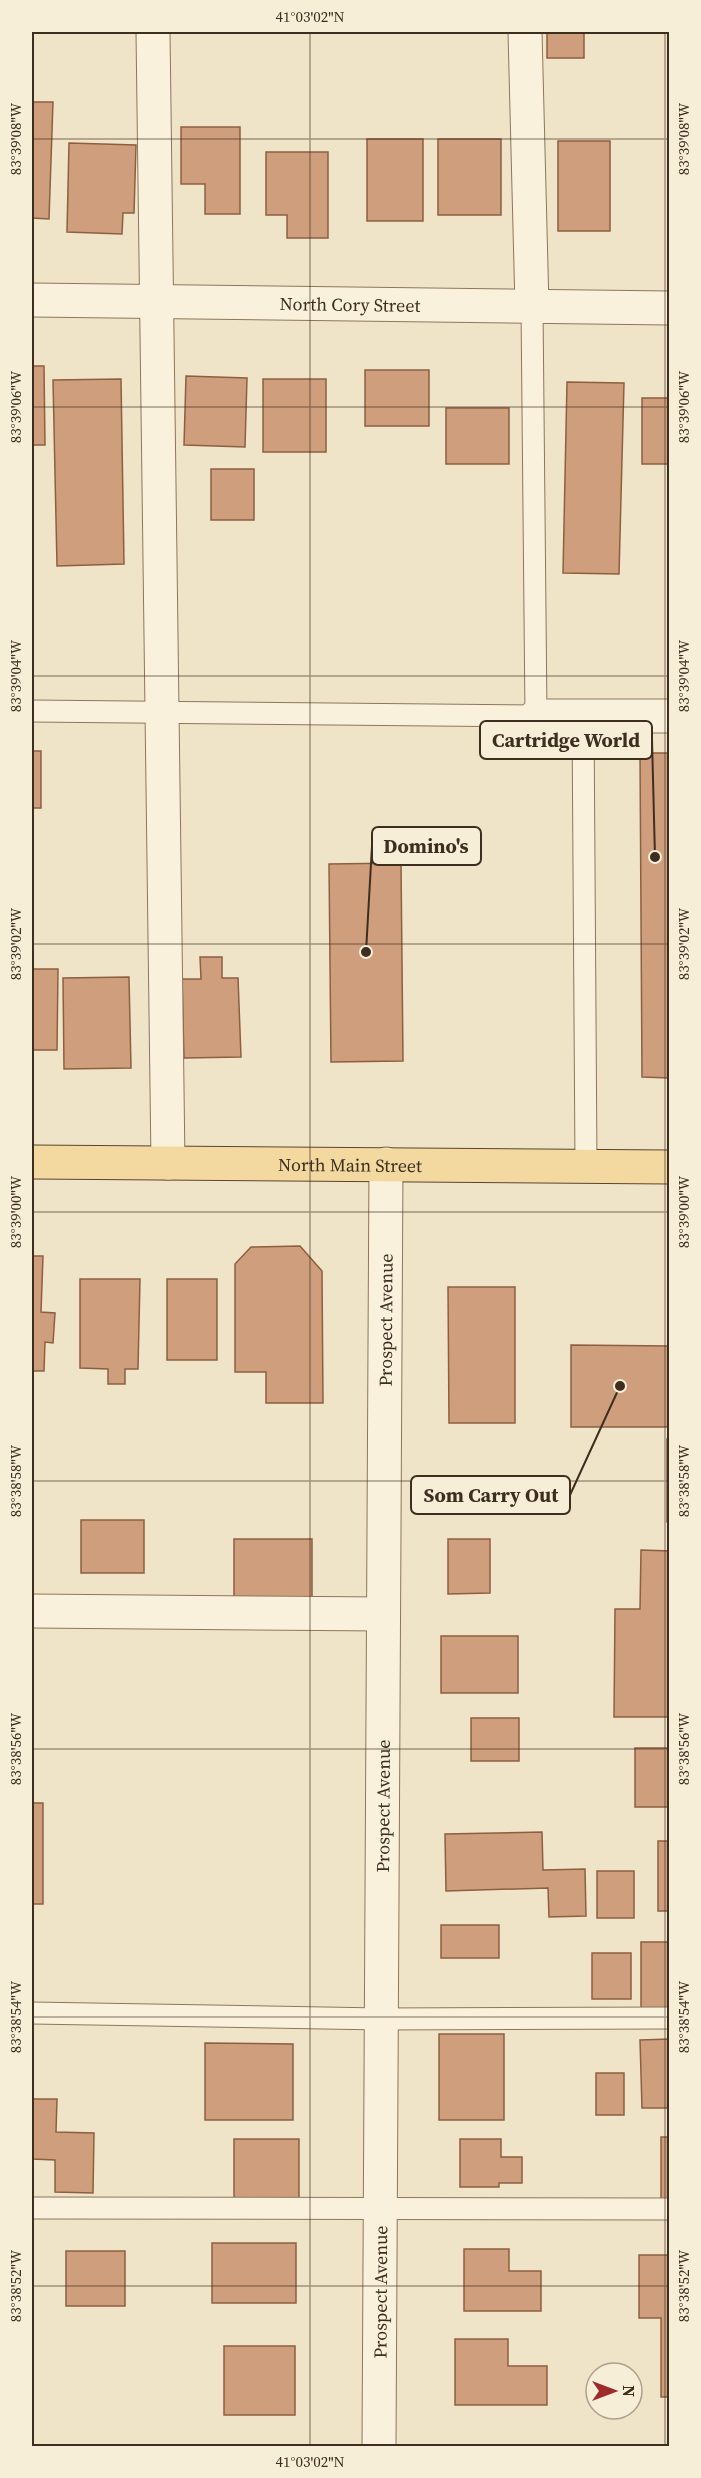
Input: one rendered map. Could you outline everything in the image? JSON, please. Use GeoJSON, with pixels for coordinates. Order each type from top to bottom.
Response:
{"type":"FeatureCollection","features":[{"type":"Feature","properties":{"kind":"main road","name":"North Main Street"},"geometry":{"type":"LineString","coordinates":[[32,1162],[669,1167]]}},
{"type":"Feature","properties":{"kind":"street"},"geometry":{"type":"LineString","coordinates":[[153,32],[160,713],[168,1163]]}},
{"type":"Feature","properties":{"kind":"street"},"geometry":{"type":"LineString","coordinates":[[525,32],[532,307]]}},
{"type":"Feature","properties":{"kind":"street","name":"North Cory Street"},"geometry":{"type":"LineString","coordinates":[[32,300],[669,308]]}},
{"type":"Feature","properties":{"kind":"street"},"geometry":{"type":"LineString","coordinates":[[536,716],[669,716]]}},
{"type":"Feature","properties":{"kind":"street","name":"Prospect Avenue"},"geometry":{"type":"LineString","coordinates":[[379,2446],[386,1164]]}},
{"type":"Feature","properties":{"kind":"street"},"geometry":{"type":"LineString","coordinates":[[32,1611],[383,1614]]}},
{"type":"Feature","properties":{"kind":"lane"},"geometry":{"type":"LineString","coordinates":[[32,711],[536,716],[532,307]]}},
{"type":"Feature","properties":{"kind":"lane"},"geometry":{"type":"LineString","coordinates":[[583,716],[586,1166]]}},
{"type":"Feature","properties":{"kind":"lane"},"geometry":{"type":"LineString","coordinates":[[32,2013],[381,2019],[669,2018]]}},
{"type":"Feature","properties":{"kind":"lane"},"geometry":{"type":"LineString","coordinates":[[32,2208],[669,2209]]}},
{"type":"Feature","properties":{"kind":"building"},"geometry":{"type":"Polygon","coordinates":[[[547,32],[584,32],[584,58],[547,58],[547,32]]]}},
{"type":"Feature","properties":{"kind":"building"},"geometry":{"type":"Polygon","coordinates":[[[32,102],[53,102],[49,219],[32,218],[32,102]]]}},
{"type":"Feature","properties":{"kind":"building"},"geometry":{"type":"Polygon","coordinates":[[[181,127],[240,127],[240,214],[205,214],[205,184],[181,184],[181,127]]]}},
{"type":"Feature","properties":{"kind":"building"},"geometry":{"type":"Polygon","coordinates":[[[367,139],[423,139],[423,221],[367,221],[367,139]]]}},
{"type":"Feature","properties":{"kind":"building"},"geometry":{"type":"Polygon","coordinates":[[[438,139],[501,139],[501,215],[438,215],[438,139]]]}},
{"type":"Feature","properties":{"kind":"building"},"geometry":{"type":"Polygon","coordinates":[[[558,141],[610,141],[610,231],[558,231],[558,141]]]}},
{"type":"Feature","properties":{"kind":"building"},"geometry":{"type":"Polygon","coordinates":[[[69,143],[136,145],[134,213],[123,213],[122,234],[67,232],[69,143]]]}},
{"type":"Feature","properties":{"kind":"building"},"geometry":{"type":"Polygon","coordinates":[[[266,152],[328,152],[328,238],[287,238],[287,215],[266,215],[266,152]]]}},
{"type":"Feature","properties":{"kind":"building"},"geometry":{"type":"Polygon","coordinates":[[[32,366],[44,366],[45,445],[32,445],[32,366]]]}},
{"type":"Feature","properties":{"kind":"building"},"geometry":{"type":"Polygon","coordinates":[[[365,370],[429,370],[429,426],[365,426],[365,370]]]}},
{"type":"Feature","properties":{"kind":"building"},"geometry":{"type":"Polygon","coordinates":[[[186,376],[247,378],[245,447],[184,445],[186,376]]]}},
{"type":"Feature","properties":{"kind":"building"},"geometry":{"type":"Polygon","coordinates":[[[121,379],[124,564],[57,566],[53,380],[121,379]]]}},
{"type":"Feature","properties":{"kind":"building"},"geometry":{"type":"Polygon","coordinates":[[[263,379],[326,379],[326,452],[263,452],[263,379]]]}},
{"type":"Feature","properties":{"kind":"building"},"geometry":{"type":"Polygon","coordinates":[[[567,382],[624,383],[619,574],[563,573],[567,382]]]}},
{"type":"Feature","properties":{"kind":"building"},"geometry":{"type":"Polygon","coordinates":[[[642,398],[670,398],[670,464],[642,464],[642,398]]]}},
{"type":"Feature","properties":{"kind":"building"},"geometry":{"type":"Polygon","coordinates":[[[446,408],[509,408],[509,464],[446,464],[446,408]]]}},
{"type":"Feature","properties":{"kind":"building"},"geometry":{"type":"Polygon","coordinates":[[[211,469],[254,469],[254,520],[211,520],[211,469]]]}},
{"type":"Feature","properties":{"kind":"building"},"geometry":{"type":"Polygon","coordinates":[[[32,751],[41,751],[41,808],[32,808],[32,751]]]}},
{"type":"Feature","properties":{"kind":"building"},"geometry":{"type":"Polygon","coordinates":[[[640,753],[670,753],[670,1078],[642,1077],[640,753]]]}},
{"type":"Feature","properties":{"kind":"building"},"geometry":{"type":"Polygon","coordinates":[[[401,863],[403,1061],[331,1062],[329,864],[401,863]]]}},
{"type":"Feature","properties":{"kind":"building"},"geometry":{"type":"Polygon","coordinates":[[[200,957],[222,957],[222,978],[238,978],[241,1057],[184,1058],[182,979],[201,979],[200,957]]]}},
{"type":"Feature","properties":{"kind":"building"},"geometry":{"type":"Polygon","coordinates":[[[32,969],[58,969],[57,1050],[32,1050],[32,969]]]}},
{"type":"Feature","properties":{"kind":"building"},"geometry":{"type":"Polygon","coordinates":[[[129,977],[131,1068],[64,1069],[63,978],[129,977]]]}},
{"type":"Feature","properties":{"kind":"building"},"geometry":{"type":"Polygon","coordinates":[[[300,1246],[322,1271],[323,1403],[266,1403],[266,1372],[235,1372],[235,1264],[251,1247],[300,1246]]]}},
{"type":"Feature","properties":{"kind":"building"},"geometry":{"type":"Polygon","coordinates":[[[32,1256],[43,1256],[41,1312],[55,1313],[53,1343],[45,1342],[44,1371],[32,1371],[32,1256]]]}},
{"type":"Feature","properties":{"kind":"building"},"geometry":{"type":"Polygon","coordinates":[[[80,1279],[140,1279],[138,1369],[125,1369],[125,1384],[108,1384],[108,1369],[80,1368],[80,1279]]]}},
{"type":"Feature","properties":{"kind":"building"},"geometry":{"type":"Polygon","coordinates":[[[167,1279],[217,1279],[217,1360],[167,1360],[167,1279]]]}},
{"type":"Feature","properties":{"kind":"building"},"geometry":{"type":"Polygon","coordinates":[[[448,1287],[515,1287],[515,1423],[449,1423],[448,1287]]]}},
{"type":"Feature","properties":{"kind":"building"},"geometry":{"type":"Polygon","coordinates":[[[571,1345],[670,1346],[670,1427],[571,1427],[571,1345]]]}},
{"type":"Feature","properties":{"kind":"building"},"geometry":{"type":"Polygon","coordinates":[[[667,1439],[670,1439],[670,1522],[667,1522],[667,1439]]]}},
{"type":"Feature","properties":{"kind":"building"},"geometry":{"type":"Polygon","coordinates":[[[81,1520],[144,1520],[144,1573],[81,1573],[81,1520]]]}},
{"type":"Feature","properties":{"kind":"building"},"geometry":{"type":"Polygon","coordinates":[[[234,1539],[312,1539],[312,1600],[234,1600],[234,1539]]]}},
{"type":"Feature","properties":{"kind":"building"},"geometry":{"type":"Polygon","coordinates":[[[448,1539],[490,1539],[490,1593],[448,1594],[448,1539]]]}},
{"type":"Feature","properties":{"kind":"building"},"geometry":{"type":"Polygon","coordinates":[[[641,1550],[670,1551],[670,1717],[614,1717],[615,1609],[640,1609],[641,1550]]]}},
{"type":"Feature","properties":{"kind":"building"},"geometry":{"type":"Polygon","coordinates":[[[441,1636],[518,1636],[518,1693],[441,1693],[441,1636]]]}},
{"type":"Feature","properties":{"kind":"building"},"geometry":{"type":"Polygon","coordinates":[[[471,1718],[519,1718],[519,1761],[471,1761],[471,1718]]]}},
{"type":"Feature","properties":{"kind":"building"},"geometry":{"type":"Polygon","coordinates":[[[635,1748],[670,1748],[670,1807],[635,1807],[635,1748]]]}},
{"type":"Feature","properties":{"kind":"building"},"geometry":{"type":"Polygon","coordinates":[[[32,1803],[43,1803],[43,1904],[32,1904],[32,1803]]]}},
{"type":"Feature","properties":{"kind":"building"},"geometry":{"type":"Polygon","coordinates":[[[542,1832],[543,1870],[585,1869],[586,1916],[549,1917],[548,1888],[446,1891],[445,1834],[542,1832]]]}},
{"type":"Feature","properties":{"kind":"building"},"geometry":{"type":"Polygon","coordinates":[[[658,1841],[670,1841],[670,1911],[658,1911],[658,1841]]]}},
{"type":"Feature","properties":{"kind":"building"},"geometry":{"type":"Polygon","coordinates":[[[597,1871],[634,1871],[634,1918],[597,1918],[597,1871]]]}},
{"type":"Feature","properties":{"kind":"building"},"geometry":{"type":"Polygon","coordinates":[[[441,1925],[499,1925],[499,1958],[441,1958],[441,1925]]]}},
{"type":"Feature","properties":{"kind":"building"},"geometry":{"type":"Polygon","coordinates":[[[641,1942],[670,1942],[670,2015],[641,2015],[641,1942]]]}},
{"type":"Feature","properties":{"kind":"building"},"geometry":{"type":"Polygon","coordinates":[[[592,1953],[631,1953],[631,1999],[592,1999],[592,1953]]]}},
{"type":"Feature","properties":{"kind":"building"},"geometry":{"type":"Polygon","coordinates":[[[439,2034],[504,2034],[504,2120],[439,2120],[439,2034]]]}},
{"type":"Feature","properties":{"kind":"building"},"geometry":{"type":"Polygon","coordinates":[[[670,2039],[670,2108],[642,2108],[640,2040],[670,2039]]]}},
{"type":"Feature","properties":{"kind":"building"},"geometry":{"type":"Polygon","coordinates":[[[205,2043],[293,2044],[293,2120],[205,2120],[205,2043]]]}},
{"type":"Feature","properties":{"kind":"building"},"geometry":{"type":"Polygon","coordinates":[[[596,2073],[624,2073],[624,2115],[596,2115],[596,2073]]]}},
{"type":"Feature","properties":{"kind":"building"},"geometry":{"type":"Polygon","coordinates":[[[32,2099],[57,2099],[56,2132],[94,2133],[93,2193],[55,2192],[55,2160],[32,2159],[32,2099]]]}},
{"type":"Feature","properties":{"kind":"building"},"geometry":{"type":"Polygon","coordinates":[[[661,2137],[670,2137],[670,2204],[661,2204],[661,2137]]]}},
{"type":"Feature","properties":{"kind":"building"},"geometry":{"type":"Polygon","coordinates":[[[234,2139],[299,2139],[299,2203],[234,2203],[234,2139]]]}},
{"type":"Feature","properties":{"kind":"building"},"geometry":{"type":"Polygon","coordinates":[[[460,2139],[501,2139],[501,2157],[522,2157],[522,2183],[499,2183],[499,2187],[460,2187],[460,2139]]]}},
{"type":"Feature","properties":{"kind":"building"},"geometry":{"type":"Polygon","coordinates":[[[212,2243],[296,2243],[296,2303],[212,2303],[212,2243]]]}},
{"type":"Feature","properties":{"kind":"building"},"geometry":{"type":"Polygon","coordinates":[[[464,2249],[509,2249],[509,2271],[541,2271],[541,2311],[464,2311],[464,2249]]]}},
{"type":"Feature","properties":{"kind":"building"},"geometry":{"type":"Polygon","coordinates":[[[66,2251],[125,2251],[125,2306],[66,2306],[66,2251]]]}},
{"type":"Feature","properties":{"kind":"building"},"geometry":{"type":"Polygon","coordinates":[[[639,2255],[670,2255],[670,2397],[661,2397],[661,2318],[639,2318],[639,2255]]]}},
{"type":"Feature","properties":{"kind":"building"},"geometry":{"type":"Polygon","coordinates":[[[455,2339],[508,2339],[508,2366],[547,2366],[547,2405],[455,2405],[455,2339]]]}},
{"type":"Feature","properties":{"kind":"building"},"geometry":{"type":"Polygon","coordinates":[[[224,2346],[295,2346],[295,2415],[224,2415],[224,2346]]]}},
{"type":"Feature","properties":{"kind":"building"},"geometry":{"type":"Polygon","coordinates":[[[503,2445],[503,2446],[452,2446],[503,2445]]]}},
{"type":"Feature","properties":{"kind":"place","name":"Cartridge World"},"geometry":{"type":"Point","coordinates":[655,857]}},
{"type":"Feature","properties":{"kind":"place","name":"Domino's"},"geometry":{"type":"Point","coordinates":[366,952]}},
{"type":"Feature","properties":{"kind":"place","name":"Som Carry Out"},"geometry":{"type":"Point","coordinates":[620,1386]}}]}
